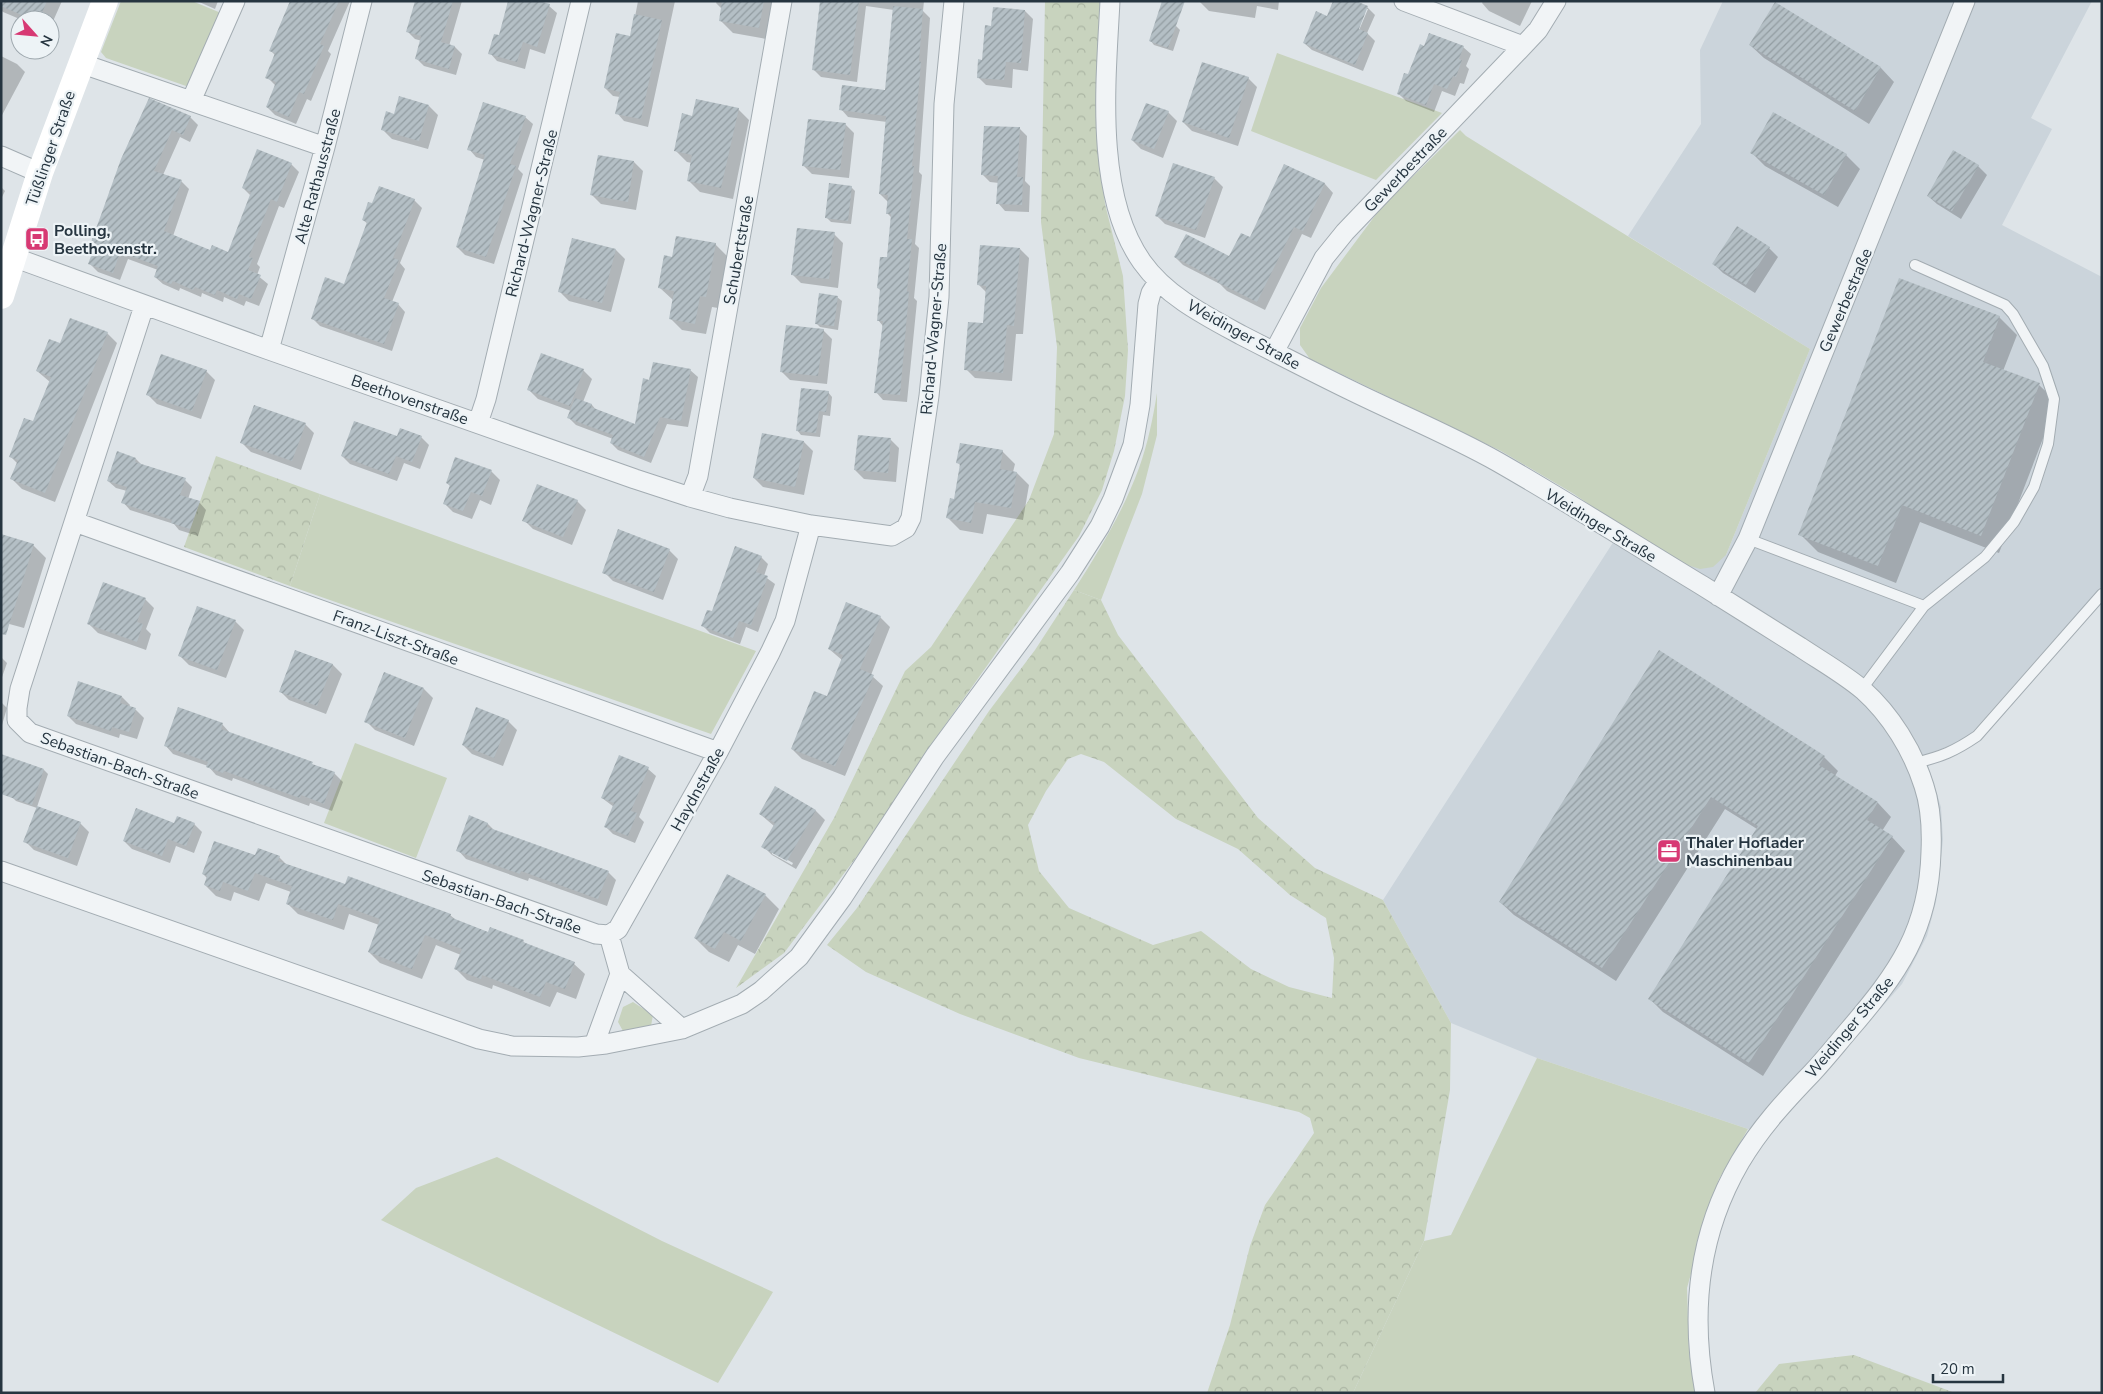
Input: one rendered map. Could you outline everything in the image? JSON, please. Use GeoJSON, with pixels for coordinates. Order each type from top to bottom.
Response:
{"type":"FeatureCollection","features":[{"type":"Feature","properties":{"kind":"street","name":"Tüßlinger Straße"},"geometry":{"type":"LineString","coordinates":[[1,296],[40,173],[105,1]]}},
{"type":"Feature","properties":{"kind":"street"},"geometry":{"type":"LineString","coordinates":[[191,101],[235,1]]}},
{"type":"Feature","properties":{"kind":"street","name":"Alte Rathausstraße"},"geometry":{"type":"LineString","coordinates":[[269,350],[325,147],[362,1]]}},
{"type":"Feature","properties":{"kind":"street","name":"Richard-Wagner-Straße"},"geometry":{"type":"LineString","coordinates":[[478,423],[491,380],[581,1]]}},
{"type":"Feature","properties":{"kind":"street","name":"Schubertstraße"},"geometry":{"type":"LineString","coordinates":[[690,497],[698,476],[782,1]]}},
{"type":"Feature","properties":{"kind":"street","name":"Richard-Wagner-Straße"},"geometry":{"type":"LineString","coordinates":[[811,525],[892,536],[906,528],[911,518],[929,396],[939,297],[944,104],[954,1]]}},
{"type":"Feature","properties":{"kind":"street","name":"Weidinger Straße"},"geometry":{"type":"LineString","coordinates":[[1110,1],[1106,140],[1111,177],[1119,213],[1131,243],[1141,261],[1158,282],[1211,319],[1494,460],[1829,665],[1862,689],[1884,712],[1903,740],[1924,785],[1930,809],[1932,839],[1931,872],[1926,900],[1914,937],[1900,965],[1880,994],[1815,1070],[1777,1108],[1742,1158],[1727,1187],[1712,1226],[1703,1259],[1697,1298],[1697,1332],[1705,1393]]}},
{"type":"Feature","properties":{"kind":"street"},"geometry":{"type":"LineString","coordinates":[[1404,1],[1523,46]]}},
{"type":"Feature","properties":{"kind":"street","name":"Gewerbestraße"},"geometry":{"type":"LineString","coordinates":[[1274,352],[1324,258],[1345,232],[1538,30],[1556,1]]}},
{"type":"Feature","properties":{"kind":"street","name":"Gewerbestraße"},"geometry":{"type":"LineString","coordinates":[[1718,596],[1748,540],[1965,1]]}},
{"type":"Feature","properties":{"kind":"street"},"geometry":{"type":"LineString","coordinates":[[80,63],[325,147]]}},
{"type":"Feature","properties":{"kind":"street"},"geometry":{"type":"LineString","coordinates":[[1,156],[40,173]]}},
{"type":"Feature","properties":{"kind":"street","name":"Beethovenstraße"},"geometry":{"type":"LineString","coordinates":[[13,257],[144,306],[635,479],[730,508],[811,525]]}},
{"type":"Feature","properties":{"kind":"street"},"geometry":{"type":"LineString","coordinates":[[1,871],[479,1039],[512,1046],[594,1045],[635,1039],[682,1029],[742,1004],[760,991],[799,956],[842,898],[935,756],[1070,573],[1087,547],[1113,499],[1133,445],[1140,405],[1148,304],[1151,293],[1158,282]]}},
{"type":"Feature","properties":{"kind":"street","name":"Sebastian-Bach-Straße"},"geometry":{"type":"LineString","coordinates":[[144,306],[20,689],[17,720],[30,733],[596,934],[609,935]]}},
{"type":"Feature","properties":{"kind":"street","name":"Franz-Liszt-Straße"},"geometry":{"type":"LineString","coordinates":[[74,522],[718,752]]}},
{"type":"Feature","properties":{"kind":"street","name":"Haydnstraße"},"geometry":{"type":"LineString","coordinates":[[609,935],[618,929],[718,752],[770,653],[785,621],[811,525]]}},
{"type":"Feature","properties":{"kind":"street"},"geometry":{"type":"LineString","coordinates":[[609,935],[620,974],[682,1029]]}},
{"type":"Feature","properties":{"kind":"street"},"geometry":{"type":"LineString","coordinates":[[594,1045],[620,974]]}},
{"type":"Feature","properties":{"kind":"lane"},"geometry":{"type":"LineString","coordinates":[[1862,689],[1924,606],[1985,557],[2014,522],[2034,487],[2048,444],[2054,399],[2042,366],[2013,314],[2005,305],[1916,265]]}},
{"type":"Feature","properties":{"kind":"lane"},"geometry":{"type":"LineString","coordinates":[[1748,540],[1924,606]]}},
{"type":"Feature","properties":{"kind":"lane"},"geometry":{"type":"LineString","coordinates":[[1914,763],[1940,757],[1956,750],[1977,736],[2102,594]]}},
{"type":"Feature","properties":{"kind":"shaded area"},"geometry":{"type":"Polygon","coordinates":[[[1723,1],[2092,1],[2031,118],[2052,129],[2002,225],[2102,277],[2102,586],[1967,738],[1925,756],[1941,807],[1943,840],[1936,902],[1927,936],[1902,984],[1769,1136],[1537,1058],[1451,1023],[1383,900],[1623,527],[1726,555],[1810,349],[1628,236],[1701,124],[1700,50],[1723,1]]]}},
{"type":"Feature","properties":{"kind":"green space"},"geometry":{"type":"Polygon","coordinates":[[[121,1],[192,1],[221,13],[192,83],[186,86],[106,58],[101,52],[121,1]]]}},
{"type":"Feature","properties":{"kind":"green space"},"geometry":{"type":"Polygon","coordinates":[[[1045,1],[1101,1],[1096,115],[1105,204],[1123,276],[1128,350],[1125,396],[1114,451],[1102,490],[1079,536],[928,749],[870,839],[784,953],[736,988],[834,818],[905,671],[931,647],[1029,500],[1054,434],[1057,347],[1041,222],[1045,1]]]}},
{"type":"Feature","properties":{"kind":"green space"},"geometry":{"type":"Polygon","coordinates":[[[1277,53],[1442,113],[1376,180],[1251,131],[1277,53]]]}},
{"type":"Feature","properties":{"kind":"green space"},"geometry":{"type":"Polygon","coordinates":[[[1460,130],[1466,136],[1810,349],[1726,555],[1713,567],[1700,569],[1661,554],[1574,494],[1501,451],[1310,359],[1300,345],[1300,328],[1321,288],[1380,209],[1460,130]]]}},
{"type":"Feature","properties":{"kind":"green space"},"geometry":{"type":"Polygon","coordinates":[[[1157,393],[1157,435],[1142,494],[1101,600],[1074,590],[1110,531],[1133,484],[1148,440],[1157,393]]]}},
{"type":"Feature","properties":{"kind":"green space"},"geometry":{"type":"Polygon","coordinates":[[[216,456],[320,494],[290,586],[184,547],[216,456]]]}},
{"type":"Feature","properties":{"kind":"green space"},"geometry":{"type":"Polygon","coordinates":[[[320,494],[756,651],[711,734],[290,586],[320,494]]]}},
{"type":"Feature","properties":{"kind":"green space"},"geometry":{"type":"Polygon","coordinates":[[[1074,590],[1101,600],[1118,635],[1258,818],[1315,868],[1383,900],[1451,1023],[1450,1090],[1424,1241],[1353,1393],[1207,1393],[1230,1325],[1250,1246],[1265,1205],[1314,1133],[1310,1118],[1299,1112],[1079,1058],[960,1014],[866,972],[827,945],[857,908],[989,711],[1035,650],[1074,590]],[[1081,754],[1068,759],[1046,791],[1028,825],[1039,871],[1069,908],[1153,945],[1201,931],[1251,969],[1289,987],[1332,998],[1334,958],[1326,918],[1290,895],[1238,849],[1176,819],[1104,762],[1081,754]]]}},
{"type":"Feature","properties":{"kind":"green space"},"geometry":{"type":"Polygon","coordinates":[[[355,743],[447,778],[416,858],[324,823],[355,743]]]}},
{"type":"Feature","properties":{"kind":"green space"},"geometry":{"type":"Polygon","coordinates":[[[633,1002],[653,1015],[651,1026],[623,1031],[618,1022],[623,1007],[633,1002]]]}},
{"type":"Feature","properties":{"kind":"green space"},"geometry":{"type":"Polygon","coordinates":[[[1537,1058],[1748,1129],[1719,1179],[1697,1241],[1694,1263],[1687,1288],[1689,1352],[1695,1393],[1353,1393],[1424,1241],[1451,1235],[1537,1058]]]}},
{"type":"Feature","properties":{"kind":"green space"},"geometry":{"type":"Polygon","coordinates":[[[497,1157],[662,1241],[773,1292],[718,1383],[381,1220],[416,1188],[497,1157]]]}},
{"type":"Feature","properties":{"kind":"green space"},"geometry":{"type":"Polygon","coordinates":[[[1854,1355],[1955,1393],[1755,1393],[1779,1364],[1854,1355]]]}},
{"type":"Feature","properties":{"kind":"building"},"geometry":{"type":"Polygon","coordinates":[[[1,1],[47,1],[43,10],[10,10],[1,6],[1,1]]]}},
{"type":"Feature","properties":{"kind":"building"},"geometry":{"type":"Polygon","coordinates":[[[290,1],[339,1],[320,44],[324,46],[304,94],[299,92],[289,117],[266,107],[276,82],[265,78],[275,53],[269,51],[290,1]]]}},
{"type":"Feature","properties":{"kind":"building"},"geometry":{"type":"Polygon","coordinates":[[[415,1],[453,1],[441,42],[455,46],[449,69],[415,59],[421,36],[406,32],[415,1]]]}},
{"type":"Feature","properties":{"kind":"building"},"geometry":{"type":"Polygon","coordinates":[[[508,1],[539,1],[550,4],[537,47],[523,42],[517,62],[488,54],[494,34],[499,35],[508,1]]]}},
{"type":"Feature","properties":{"kind":"building"},"geometry":{"type":"Polygon","coordinates":[[[722,1],[764,1],[759,28],[719,21],[722,1]]]}},
{"type":"Feature","properties":{"kind":"building"},"geometry":{"type":"Polygon","coordinates":[[[820,1],[859,1],[850,75],[812,70],[820,1]]]}},
{"type":"Feature","properties":{"kind":"building"},"geometry":{"type":"Polygon","coordinates":[[[1162,1],[1185,1],[1168,48],[1149,41],[1162,1]]]}},
{"type":"Feature","properties":{"kind":"building"},"geometry":{"type":"Polygon","coordinates":[[[1333,1],[1356,1],[1368,6],[1359,29],[1368,33],[1355,65],[1303,43],[1316,11],[1327,16],[1333,1]]]}},
{"type":"Feature","properties":{"kind":"building"},"geometry":{"type":"Polygon","coordinates":[[[1775,2],[1881,67],[1855,111],[1749,45],[1775,2]]]}},
{"type":"Feature","properties":{"kind":"building"},"geometry":{"type":"Polygon","coordinates":[[[893,6],[923,9],[919,61],[921,62],[912,166],[914,166],[907,239],[912,239],[907,291],[909,292],[900,395],[874,393],[883,321],[877,321],[880,289],[877,288],[880,257],[887,257],[891,214],[886,214],[888,195],[879,194],[886,116],[839,110],[842,85],[885,90],[893,6]]]}},
{"type":"Feature","properties":{"kind":"building"},"geometry":{"type":"Polygon","coordinates":[[[993,7],[1025,10],[1021,63],[1006,62],[1004,80],[977,78],[978,59],[982,60],[985,25],[991,26],[993,7]]]}},
{"type":"Feature","properties":{"kind":"building"},"geometry":{"type":"Polygon","coordinates":[[[634,14],[662,20],[641,119],[615,114],[620,92],[604,88],[616,33],[630,36],[634,14]]]}},
{"type":"Feature","properties":{"kind":"building"},"geometry":{"type":"Polygon","coordinates":[[[1429,33],[1464,46],[1459,59],[1462,60],[1456,77],[1453,76],[1447,89],[1434,84],[1426,105],[1397,94],[1404,73],[1408,74],[1420,44],[1424,46],[1429,33]]]}},
{"type":"Feature","properties":{"kind":"building"},"geometry":{"type":"Polygon","coordinates":[[[1202,62],[1249,77],[1229,138],[1182,122],[1202,62]]]}},
{"type":"Feature","properties":{"kind":"building"},"geometry":{"type":"Polygon","coordinates":[[[399,96],[429,105],[419,141],[381,130],[386,111],[394,114],[399,96]]]}},
{"type":"Feature","properties":{"kind":"building"},"geometry":{"type":"Polygon","coordinates":[[[149,98],[191,116],[183,135],[172,130],[154,171],[182,180],[164,231],[210,250],[212,245],[228,252],[251,192],[242,188],[257,149],[292,163],[277,202],[271,199],[249,257],[253,258],[248,270],[261,275],[251,299],[239,294],[237,299],[217,290],[215,295],[195,287],[193,290],[173,281],[171,284],[154,277],[158,266],[120,252],[113,273],[88,264],[96,243],[91,242],[121,159],[149,98]]]}},
{"type":"Feature","properties":{"kind":"building"},"geometry":{"type":"Polygon","coordinates":[[[696,99],[739,108],[721,188],[687,181],[692,155],[674,151],[682,113],[692,116],[696,99]]]}},
{"type":"Feature","properties":{"kind":"building"},"geometry":{"type":"Polygon","coordinates":[[[483,102],[526,116],[510,164],[516,166],[486,257],[456,247],[485,155],[467,150],[483,102]]]}},
{"type":"Feature","properties":{"kind":"building"},"geometry":{"type":"Polygon","coordinates":[[[1146,103],[1169,111],[1154,149],[1131,140],[1146,103]]]}},
{"type":"Feature","properties":{"kind":"building"},"geometry":{"type":"Polygon","coordinates":[[[1773,112],[1847,154],[1824,195],[1750,153],[1773,112]]]}},
{"type":"Feature","properties":{"kind":"building"},"geometry":{"type":"Polygon","coordinates":[[[808,119],[846,123],[840,170],[802,166],[808,119]]]}},
{"type":"Feature","properties":{"kind":"building"},"geometry":{"type":"Polygon","coordinates":[[[984,126],[1020,127],[1017,177],[1023,177],[1022,205],[996,204],[998,176],[981,175],[984,126]]]}},
{"type":"Feature","properties":{"kind":"building"},"geometry":{"type":"Polygon","coordinates":[[[1953,150],[1979,165],[1952,211],[1927,196],[1953,150]]]}},
{"type":"Feature","properties":{"kind":"building"},"geometry":{"type":"Polygon","coordinates":[[[598,155],[634,161],[628,202],[590,195],[598,155]]]}},
{"type":"Feature","properties":{"kind":"building"},"geometry":{"type":"Polygon","coordinates":[[[1173,163],[1215,177],[1196,230],[1155,216],[1173,163]]]}},
{"type":"Feature","properties":{"kind":"building"},"geometry":{"type":"Polygon","coordinates":[[[1284,164],[1325,183],[1303,231],[1294,227],[1257,302],[1174,257],[1186,234],[1229,256],[1241,233],[1250,237],[1284,164]]]}},
{"type":"Feature","properties":{"kind":"building"},"geometry":{"type":"Polygon","coordinates":[[[829,183],[852,186],[848,221],[825,218],[829,183]]]}},
{"type":"Feature","properties":{"kind":"building"},"geometry":{"type":"Polygon","coordinates":[[[379,186],[415,199],[393,258],[399,260],[384,298],[399,303],[384,344],[311,319],[325,277],[344,284],[367,222],[362,220],[368,202],[372,203],[379,186]]]}},
{"type":"Feature","properties":{"kind":"building"},"geometry":{"type":"Polygon","coordinates":[[[1737,226],[1770,247],[1746,285],[1712,264],[1737,226]]]}},
{"type":"Feature","properties":{"kind":"building"},"geometry":{"type":"Polygon","coordinates":[[[797,228],[835,232],[829,279],[791,275],[797,228]]]}},
{"type":"Feature","properties":{"kind":"building"},"geometry":{"type":"Polygon","coordinates":[[[676,236],[716,243],[706,297],[700,296],[695,324],[669,319],[674,291],[658,288],[664,255],[672,257],[676,236]]]}},
{"type":"Feature","properties":{"kind":"building"},"geometry":{"type":"Polygon","coordinates":[[[572,238],[616,249],[602,303],[558,292],[572,238]]]}},
{"type":"Feature","properties":{"kind":"building"},"geometry":{"type":"Polygon","coordinates":[[[980,245],[1020,248],[1014,326],[1007,325],[1003,373],[964,370],[968,322],[983,323],[986,286],[977,285],[980,245]]]}},
{"type":"Feature","properties":{"kind":"building"},"geometry":{"type":"Polygon","coordinates":[[[1899,278],[2000,316],[1983,362],[2040,383],[1981,536],[1902,505],[1878,566],[1798,535],[1899,278]]]}},
{"type":"Feature","properties":{"kind":"building"},"geometry":{"type":"Polygon","coordinates":[[[819,293],[838,296],[834,326],[815,324],[819,293]]]}},
{"type":"Feature","properties":{"kind":"building"},"geometry":{"type":"Polygon","coordinates":[[[70,318],[108,332],[45,493],[10,479],[18,460],[9,457],[24,418],[33,421],[51,377],[36,371],[49,339],[60,343],[70,318]]]}},
{"type":"Feature","properties":{"kind":"building"},"geometry":{"type":"Polygon","coordinates":[[[786,325],[824,329],[818,376],[780,372],[786,325]]]}},
{"type":"Feature","properties":{"kind":"building"},"geometry":{"type":"Polygon","coordinates":[[[541,353],[584,369],[570,406],[527,390],[541,353]]]}},
{"type":"Feature","properties":{"kind":"building"},"geometry":{"type":"Polygon","coordinates":[[[161,354],[207,370],[192,411],[146,395],[161,354]]]}},
{"type":"Feature","properties":{"kind":"building"},"geometry":{"type":"Polygon","coordinates":[[[653,362],[691,369],[681,421],[660,417],[644,457],[610,443],[613,435],[567,418],[575,398],[592,404],[591,407],[635,424],[643,378],[649,380],[653,362]]]}},
{"type":"Feature","properties":{"kind":"building"},"geometry":{"type":"Polygon","coordinates":[[[801,388],[829,391],[826,412],[819,411],[816,433],[796,431],[801,388]]]}},
{"type":"Feature","properties":{"kind":"building"},"geometry":{"type":"Polygon","coordinates":[[[254,405],[306,423],[292,461],[240,443],[254,405]]]}},
{"type":"Feature","properties":{"kind":"building"},"geometry":{"type":"Polygon","coordinates":[[[354,421],[397,436],[400,428],[422,436],[412,462],[396,456],[389,474],[341,456],[354,421]]]}},
{"type":"Feature","properties":{"kind":"building"},"geometry":{"type":"Polygon","coordinates":[[[762,433],[804,441],[795,487],[753,478],[762,433]]]}},
{"type":"Feature","properties":{"kind":"building"},"geometry":{"type":"Polygon","coordinates":[[[858,435],[891,438],[888,473],[854,470],[858,435]]]}},
{"type":"Feature","properties":{"kind":"building"},"geometry":{"type":"Polygon","coordinates":[[[960,443],[1003,450],[1000,469],[1017,472],[1011,508],[975,502],[971,523],[946,518],[950,498],[954,499],[960,464],[956,463],[960,443]]]}},
{"type":"Feature","properties":{"kind":"building"},"geometry":{"type":"Polygon","coordinates":[[[117,451],[136,458],[135,462],[186,478],[180,495],[200,501],[190,529],[171,523],[172,520],[121,503],[127,487],[107,481],[117,451]]]}},
{"type":"Feature","properties":{"kind":"building"},"geometry":{"type":"Polygon","coordinates":[[[455,457],[492,470],[482,496],[471,492],[463,511],[443,504],[450,485],[446,483],[455,457]]]}},
{"type":"Feature","properties":{"kind":"building"},"geometry":{"type":"Polygon","coordinates":[[[537,484],[578,500],[563,537],[522,521],[537,484]]]}},
{"type":"Feature","properties":{"kind":"building"},"geometry":{"type":"Polygon","coordinates":[[[618,529],[670,549],[654,592],[602,573],[618,529]]]}},
{"type":"Feature","properties":{"kind":"building"},"geometry":{"type":"Polygon","coordinates":[[[1,534],[34,544],[6,635],[1,634],[1,534]]]}},
{"type":"Feature","properties":{"kind":"building"},"geometry":{"type":"Polygon","coordinates":[[[735,546],[762,556],[756,572],[768,576],[751,625],[739,621],[733,638],[701,626],[707,610],[712,611],[735,546]]]}},
{"type":"Feature","properties":{"kind":"building"},"geometry":{"type":"Polygon","coordinates":[[[103,582],[146,598],[137,622],[143,624],[137,642],[87,624],[103,582]]]}},
{"type":"Feature","properties":{"kind":"building"},"geometry":{"type":"Polygon","coordinates":[[[846,602],[881,616],[860,669],[874,675],[835,766],[791,749],[814,691],[827,696],[843,655],[828,649],[846,602]]]}},
{"type":"Feature","properties":{"kind":"building"},"geometry":{"type":"Polygon","coordinates":[[[197,606],[236,620],[217,670],[178,656],[197,606]]]}},
{"type":"Feature","properties":{"kind":"building"},"geometry":{"type":"Polygon","coordinates":[[[295,650],[333,664],[317,706],[279,692],[295,650]]]}},
{"type":"Feature","properties":{"kind":"building"},"geometry":{"type":"Polygon","coordinates":[[[1659,650],[1825,756],[1819,765],[1878,802],[1867,820],[1893,836],[1749,1063],[1648,999],[1758,826],[1711,797],[1602,968],[1499,902],[1659,650]]]}},
{"type":"Feature","properties":{"kind":"building"},"geometry":{"type":"Polygon","coordinates":[[[384,672],[424,688],[405,738],[364,722],[384,672]]]}},
{"type":"Feature","properties":{"kind":"building"},"geometry":{"type":"Polygon","coordinates":[[[78,681],[122,696],[120,703],[136,708],[129,732],[112,727],[111,731],[67,716],[78,681]]]}},
{"type":"Feature","properties":{"kind":"building"},"geometry":{"type":"Polygon","coordinates":[[[178,707],[223,723],[221,729],[313,762],[312,764],[335,772],[324,804],[301,795],[300,798],[224,771],[223,773],[206,767],[208,762],[164,746],[178,707]]]}},
{"type":"Feature","properties":{"kind":"building"},"geometry":{"type":"Polygon","coordinates":[[[476,707],[509,720],[494,758],[462,745],[476,707]]]}},
{"type":"Feature","properties":{"kind":"building"},"geometry":{"type":"Polygon","coordinates":[[[1,754],[44,769],[32,805],[1,794],[1,754]]]}},
{"type":"Feature","properties":{"kind":"building"},"geometry":{"type":"Polygon","coordinates":[[[619,755],[649,767],[631,811],[637,813],[628,836],[604,827],[614,803],[601,798],[619,755]]]}},
{"type":"Feature","properties":{"kind":"building"},"geometry":{"type":"Polygon","coordinates":[[[775,786],[816,810],[787,861],[761,847],[775,823],[759,814],[775,786]]]}},
{"type":"Feature","properties":{"kind":"building"},"geometry":{"type":"Polygon","coordinates":[[[37,806],[81,822],[68,858],[23,842],[37,806]]]}},
{"type":"Feature","properties":{"kind":"building"},"geometry":{"type":"Polygon","coordinates":[[[136,808],[174,823],[177,816],[195,823],[186,846],[168,839],[162,856],[123,841],[136,808]]]}},
{"type":"Feature","properties":{"kind":"building"},"geometry":{"type":"Polygon","coordinates":[[[469,815],[488,823],[487,827],[609,871],[598,899],[521,871],[520,874],[456,851],[469,815]]]}},
{"type":"Feature","properties":{"kind":"building"},"geometry":{"type":"Polygon","coordinates":[[[214,841],[255,855],[258,848],[280,856],[278,861],[345,884],[348,876],[451,914],[450,917],[488,932],[490,927],[524,940],[523,942],[575,962],[565,989],[546,982],[540,997],[482,975],[481,979],[454,969],[462,949],[425,935],[412,969],[368,952],[380,919],[338,904],[333,920],[286,904],[292,886],[255,873],[248,891],[223,882],[220,891],[204,885],[207,876],[202,874],[214,841]]]}},
{"type":"Feature","properties":{"kind":"building"},"geometry":{"type":"Polygon","coordinates":[[[727,874],[766,894],[741,941],[724,932],[715,949],[694,938],[727,874]]]}},
{"type":"Feature","properties":{"kind":"place","name":"Polling, Beethovenstr."},"geometry":{"type":"Point","coordinates":[37,239]}},
{"type":"Feature","properties":{"kind":"place","name":"Thaler Hoflader Maschinenbau"},"geometry":{"type":"Point","coordinates":[1669,851]}}]}
